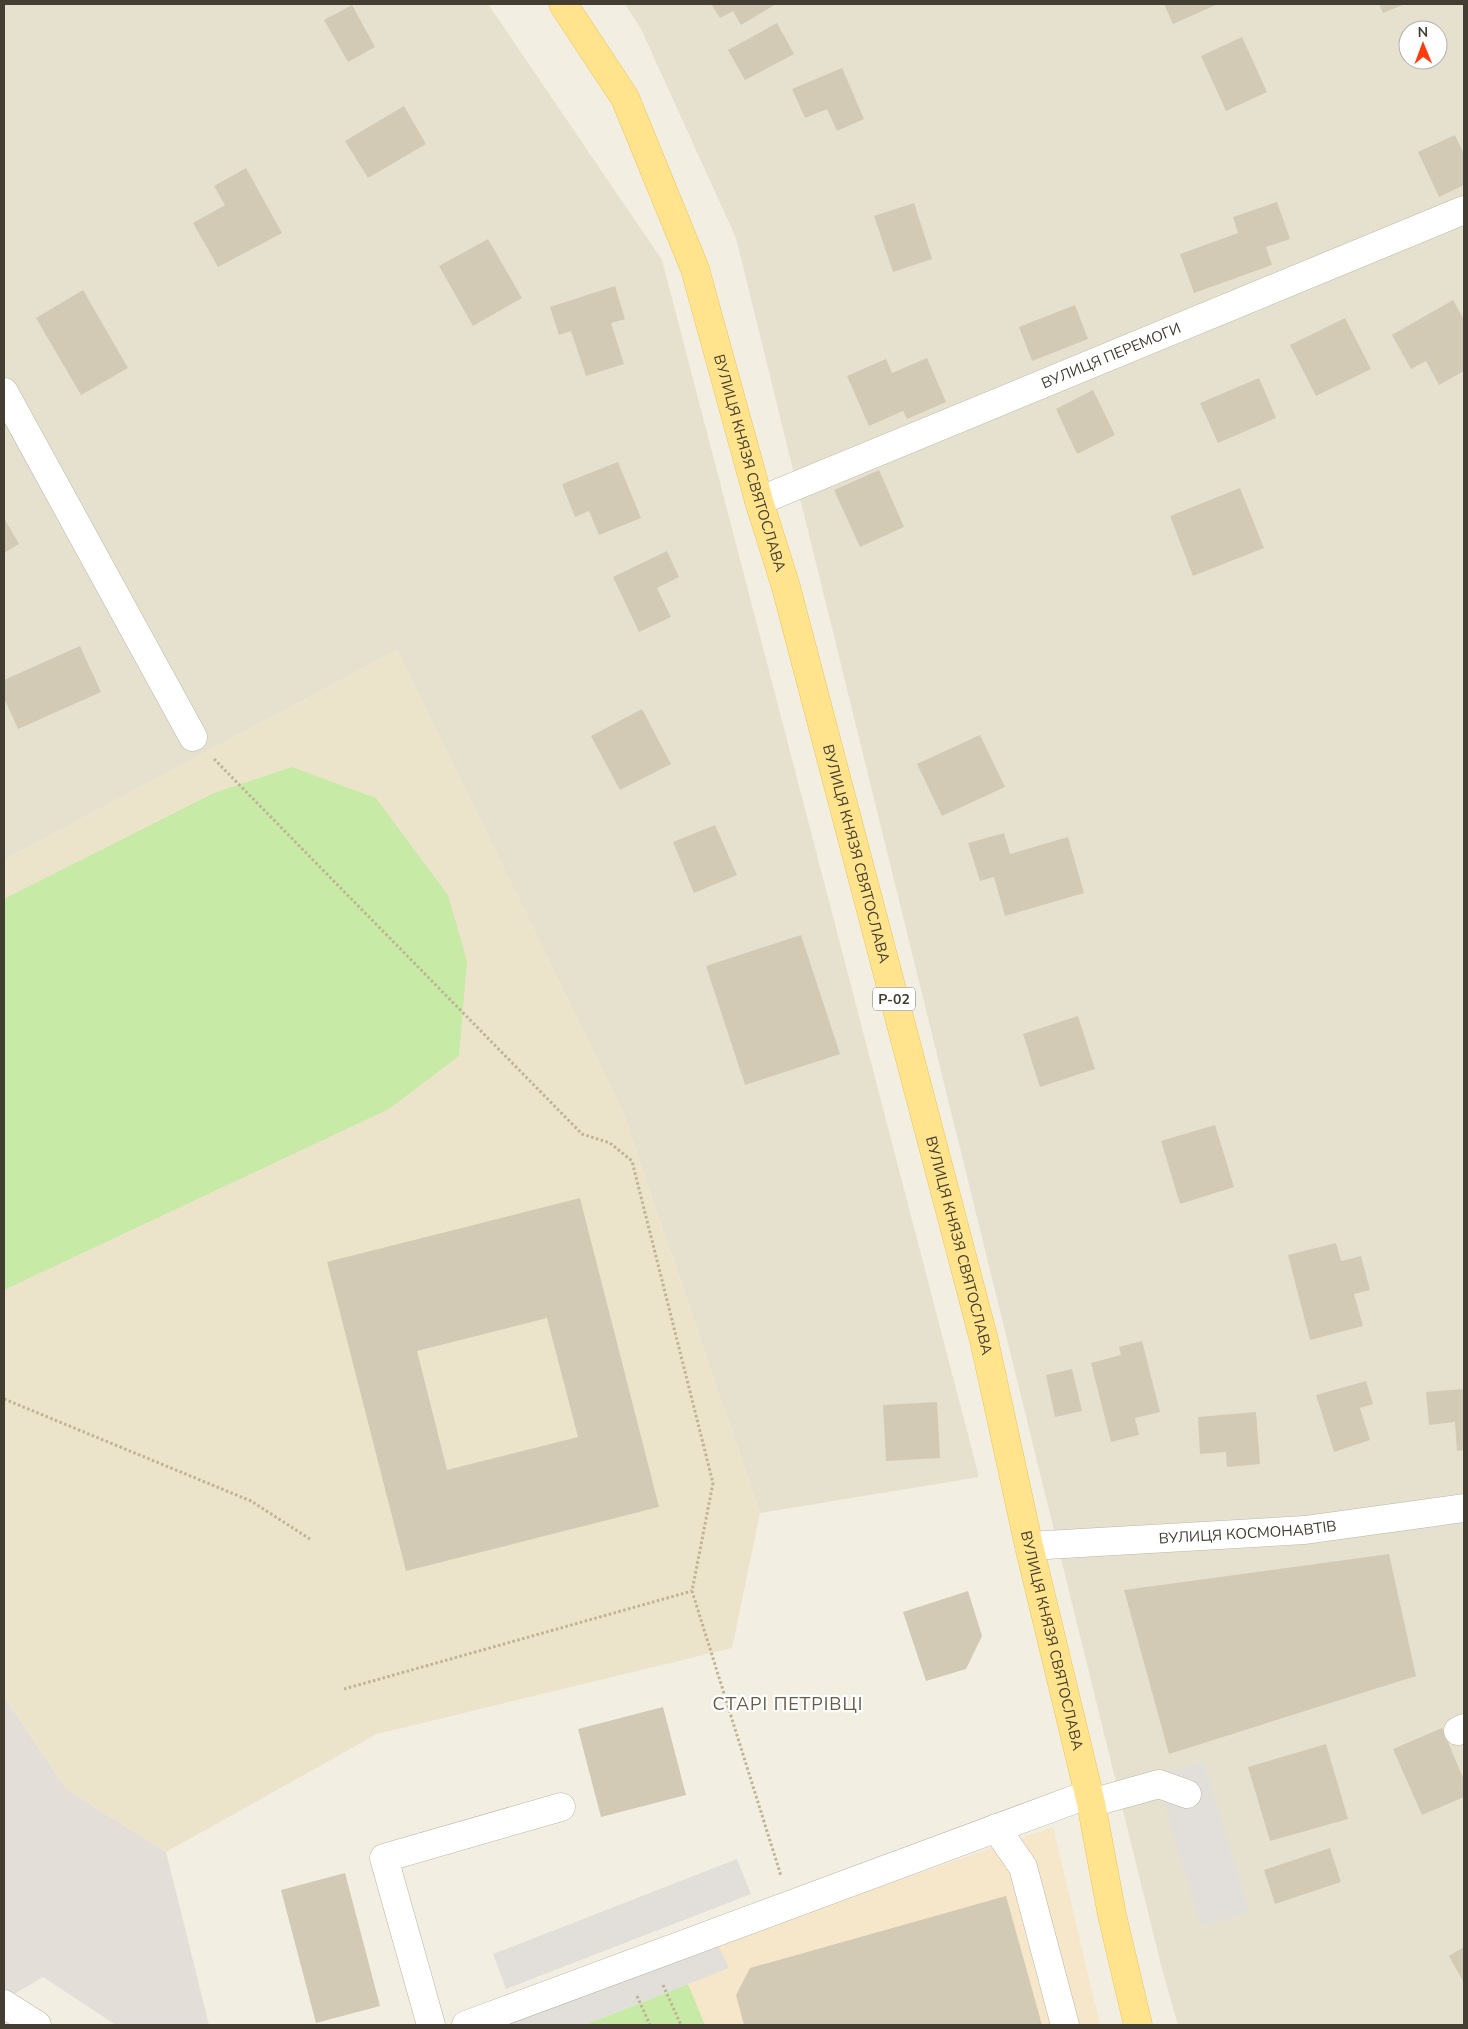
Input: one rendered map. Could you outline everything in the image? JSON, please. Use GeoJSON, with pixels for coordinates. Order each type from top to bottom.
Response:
{"type":"FeatureCollection","features":[{"type":"Feature","properties":{"kind":"main road","name":"ВУЛИЦЯ КНЯЗЯ СВЯТОСЛАВА"},"geometry":{"type":"LineString","coordinates":[[562,4],[625,98],[694,269],[759,501],[789,597],[979,1320],[1029,1546],[1090,1798],[1112,1914],[1138,2025]]}},
{"type":"Feature","properties":{"kind":"street","name":"ВУЛИЦЯ ПЕРЕМОГИ"},"geometry":{"type":"LineString","coordinates":[[759,501],[1464,210]]}},
{"type":"Feature","properties":{"kind":"street"},"geometry":{"type":"LineString","coordinates":[[4,392],[193,737]]}},
{"type":"Feature","properties":{"kind":"street","name":"ВУЛИЦЯ КОСМОНАВТІВ"},"geometry":{"type":"LineString","coordinates":[[1029,1546],[1305,1530],[1464,1508]]}},
{"type":"Feature","properties":{"kind":"street"},"geometry":{"type":"LineString","coordinates":[[466,2025],[996,1828],[1090,1798],[1159,1784],[1187,1794]]}},
{"type":"Feature","properties":{"kind":"street"},"geometry":{"type":"LineString","coordinates":[[431,2025],[384,1858],[561,1807]]}},
{"type":"Feature","properties":{"kind":"street"},"geometry":{"type":"LineString","coordinates":[[996,1828],[1023,1867],[1065,2025]]}},
{"type":"Feature","properties":{"kind":"street"},"geometry":{"type":"LineString","coordinates":[[4,2004],[37,2025]]}},
{"type":"Feature","properties":{"kind":"path"},"geometry":{"type":"LineString","coordinates":[[193,737],[582,1134],[610,1143],[632,1161],[713,1483],[692,1592],[790,1904]]}},
{"type":"Feature","properties":{"kind":"path"},"geometry":{"type":"LineString","coordinates":[[4,1399],[251,1501],[310,1539]]}},
{"type":"Feature","properties":{"kind":"path"},"geometry":{"type":"LineString","coordinates":[[344,1689],[692,1592]]}},
{"type":"Feature","properties":{"kind":"path"},"geometry":{"type":"LineString","coordinates":[[651,1957],[681,2025]]}},
{"type":"Feature","properties":{"kind":"shaded area"},"geometry":{"type":"Polygon","coordinates":[[[4,4],[488,4],[662,260],[979,1477],[760,1513],[622,1110],[397,650],[4,860],[4,4]]]}},
{"type":"Feature","properties":{"kind":"shaded area"},"geometry":{"type":"Polygon","coordinates":[[[625,4],[1464,4],[1464,2025],[1178,2025],[1162,1969],[736,238],[641,29],[625,4]]]}},
{"type":"Feature","properties":{"kind":"shaded area"},"geometry":{"type":"Polygon","coordinates":[[[397,650],[622,1110],[760,1513],[732,1648],[377,1734],[166,1852],[66,1789],[4,1697],[4,860],[397,650]]]}},
{"type":"Feature","properties":{"kind":"shaded area"},"geometry":{"type":"Polygon","coordinates":[[[4,1697],[66,1789],[166,1852],[209,2025],[116,2025],[43,1977],[4,2000],[4,1697]]]}},
{"type":"Feature","properties":{"kind":"shaded area"},"geometry":{"type":"Polygon","coordinates":[[[1204,1762],[1249,1912],[1201,1926],[1156,1776],[1204,1762]]]}},
{"type":"Feature","properties":{"kind":"shaded area"},"geometry":{"type":"Polygon","coordinates":[[[1053,1827],[1100,2025],[705,2025],[688,1984],[728,1968],[717,1943],[1053,1827]]]}},
{"type":"Feature","properties":{"kind":"shaded area"},"geometry":{"type":"Polygon","coordinates":[[[737,1859],[751,1894],[506,1989],[493,1954],[737,1859]]]}},
{"type":"Feature","properties":{"kind":"shaded area"},"geometry":{"type":"Polygon","coordinates":[[[717,1943],[729,1968],[584,2025],[504,2025],[717,1943]]]}},
{"type":"Feature","properties":{"kind":"green space"},"geometry":{"type":"Polygon","coordinates":[[[292,767],[376,798],[448,895],[467,961],[459,1056],[389,1109],[4,1290],[4,899],[214,793],[292,767]]]}},
{"type":"Feature","properties":{"kind":"green space"},"geometry":{"type":"Polygon","coordinates":[[[688,1984],[705,2025],[584,2025],[688,1984]]]}},
{"type":"Feature","properties":{"kind":"building"},"geometry":{"type":"Polygon","coordinates":[[[711,4],[776,4],[741,25],[733,11],[720,18],[711,4]]]}},
{"type":"Feature","properties":{"kind":"building"},"geometry":{"type":"Polygon","coordinates":[[[1164,4],[1218,4],[1173,24],[1164,4]]]}},
{"type":"Feature","properties":{"kind":"building"},"geometry":{"type":"Polygon","coordinates":[[[1379,4],[1405,4],[1383,13],[1379,4]]]}},
{"type":"Feature","properties":{"kind":"building"},"geometry":{"type":"Polygon","coordinates":[[[352,5],[375,47],[348,62],[324,20],[352,5]]]}},
{"type":"Feature","properties":{"kind":"building"},"geometry":{"type":"Polygon","coordinates":[[[777,23],[794,54],[745,80],[728,50],[777,23]]]}},
{"type":"Feature","properties":{"kind":"building"},"geometry":{"type":"Polygon","coordinates":[[[1242,37],[1267,92],[1226,111],[1201,56],[1242,37]]]}},
{"type":"Feature","properties":{"kind":"building"},"geometry":{"type":"Polygon","coordinates":[[[842,68],[864,119],[837,131],[827,109],[805,118],[792,89],[842,68]]]}},
{"type":"Feature","properties":{"kind":"building"},"geometry":{"type":"Polygon","coordinates":[[[404,106],[426,144],[368,178],[345,141],[404,106]]]}},
{"type":"Feature","properties":{"kind":"building"},"geometry":{"type":"Polygon","coordinates":[[[1455,135],[1464,154],[1464,185],[1439,197],[1418,152],[1455,135]]]}},
{"type":"Feature","properties":{"kind":"building"},"geometry":{"type":"Polygon","coordinates":[[[246,168],[282,233],[218,267],[193,223],[225,205],[214,186],[246,168]]]}},
{"type":"Feature","properties":{"kind":"building"},"geometry":{"type":"Polygon","coordinates":[[[1277,202],[1290,239],[1266,247],[1272,265],[1194,293],[1180,254],[1238,233],[1233,217],[1277,202]]]}},
{"type":"Feature","properties":{"kind":"building"},"geometry":{"type":"Polygon","coordinates":[[[914,203],[932,259],[893,272],[874,216],[914,203]]]}},
{"type":"Feature","properties":{"kind":"building"},"geometry":{"type":"Polygon","coordinates":[[[488,239],[522,298],[473,326],[439,266],[488,239]]]}},
{"type":"Feature","properties":{"kind":"building"},"geometry":{"type":"Polygon","coordinates":[[[615,286],[625,319],[611,323],[624,364],[586,376],[571,331],[559,335],[550,307],[615,286]]]}},
{"type":"Feature","properties":{"kind":"building"},"geometry":{"type":"Polygon","coordinates":[[[83,290],[128,368],[81,395],[36,318],[83,290]]]}},
{"type":"Feature","properties":{"kind":"building"},"geometry":{"type":"Polygon","coordinates":[[[1453,300],[1464,320],[1464,371],[1439,385],[1426,361],[1411,369],[1392,335],[1453,300]]]}},
{"type":"Feature","properties":{"kind":"building"},"geometry":{"type":"Polygon","coordinates":[[[1075,305],[1088,339],[1032,361],[1019,327],[1075,305]]]}},
{"type":"Feature","properties":{"kind":"building"},"geometry":{"type":"Polygon","coordinates":[[[1345,318],[1371,369],[1316,396],[1290,345],[1345,318]]]}},
{"type":"Feature","properties":{"kind":"building"},"geometry":{"type":"Polygon","coordinates":[[[927,358],[946,402],[907,419],[903,411],[869,426],[847,376],[886,359],[892,373],[927,358]]]}},
{"type":"Feature","properties":{"kind":"building"},"geometry":{"type":"Polygon","coordinates":[[[1259,378],[1276,418],[1218,443],[1200,403],[1259,378]]]}},
{"type":"Feature","properties":{"kind":"building"},"geometry":{"type":"Polygon","coordinates":[[[1093,390],[1115,435],[1077,454],[1056,409],[1093,390]]]}},
{"type":"Feature","properties":{"kind":"building"},"geometry":{"type":"Polygon","coordinates":[[[618,462],[641,518],[599,535],[589,511],[575,517],[562,484],[618,462]]]}},
{"type":"Feature","properties":{"kind":"building"},"geometry":{"type":"Polygon","coordinates":[[[879,470],[904,527],[860,547],[834,490],[879,470]]]}},
{"type":"Feature","properties":{"kind":"building"},"geometry":{"type":"Polygon","coordinates":[[[1240,488],[1264,548],[1193,576],[1170,516],[1240,488]]]}},
{"type":"Feature","properties":{"kind":"building"},"geometry":{"type":"Polygon","coordinates":[[[4,518],[19,544],[4,553],[4,518]]]}},
{"type":"Feature","properties":{"kind":"building"},"geometry":{"type":"Polygon","coordinates":[[[667,551],[679,577],[657,588],[671,617],[639,632],[613,577],[667,551]]]}},
{"type":"Feature","properties":{"kind":"building"},"geometry":{"type":"Polygon","coordinates":[[[80,646],[101,692],[18,729],[4,698],[4,680],[80,646]]]}},
{"type":"Feature","properties":{"kind":"building"},"geometry":{"type":"Polygon","coordinates":[[[642,709],[671,764],[620,790],[591,736],[642,709]]]}},
{"type":"Feature","properties":{"kind":"building"},"geometry":{"type":"Polygon","coordinates":[[[980,735],[1005,787],[942,816],[917,764],[980,735]]]}},
{"type":"Feature","properties":{"kind":"building"},"geometry":{"type":"Polygon","coordinates":[[[715,825],[737,875],[694,893],[673,842],[715,825]]]}},
{"type":"Feature","properties":{"kind":"building"},"geometry":{"type":"Polygon","coordinates":[[[1004,833],[1010,854],[1068,837],[1084,893],[1005,916],[994,877],[980,881],[968,843],[1004,833]]]}},
{"type":"Feature","properties":{"kind":"building"},"geometry":{"type":"Polygon","coordinates":[[[801,935],[840,1054],[745,1085],[706,966],[801,935]]]}},
{"type":"Feature","properties":{"kind":"building"},"geometry":{"type":"Polygon","coordinates":[[[1078,1016],[1095,1069],[1040,1087],[1023,1034],[1078,1016]]]}},
{"type":"Feature","properties":{"kind":"building"},"geometry":{"type":"Polygon","coordinates":[[[1215,1125],[1234,1187],[1180,1204],[1161,1141],[1215,1125]]]}},
{"type":"Feature","properties":{"kind":"building"},"geometry":{"type":"Polygon","coordinates":[[[580,1198],[659,1507],[406,1571],[327,1262],[580,1198]],[[547,1318],[417,1351],[447,1470],[578,1437],[547,1318]]]}},
{"type":"Feature","properties":{"kind":"building"},"geometry":{"type":"Polygon","coordinates":[[[1336,1243],[1341,1261],[1361,1256],[1370,1290],[1354,1294],[1363,1326],[1310,1340],[1288,1255],[1336,1243]]]}},
{"type":"Feature","properties":{"kind":"building"},"geometry":{"type":"Polygon","coordinates":[[[1142,1341],[1160,1412],[1135,1418],[1139,1435],[1111,1442],[1091,1363],[1121,1355],[1119,1347],[1142,1341]]]}},
{"type":"Feature","properties":{"kind":"building"},"geometry":{"type":"Polygon","coordinates":[[[1072,1369],[1082,1411],[1055,1417],[1046,1375],[1072,1369]]]}},
{"type":"Feature","properties":{"kind":"building"},"geometry":{"type":"Polygon","coordinates":[[[1366,1381],[1373,1404],[1360,1408],[1370,1440],[1334,1452],[1316,1395],[1366,1381]]]}},
{"type":"Feature","properties":{"kind":"building"},"geometry":{"type":"Polygon","coordinates":[[[1464,1389],[1464,1450],[1457,1451],[1455,1422],[1429,1425],[1426,1392],[1464,1389]]]}},
{"type":"Feature","properties":{"kind":"building"},"geometry":{"type":"Polygon","coordinates":[[[937,1402],[940,1458],[886,1461],[883,1405],[937,1402]]]}},
{"type":"Feature","properties":{"kind":"building"},"geometry":{"type":"Polygon","coordinates":[[[1256,1412],[1260,1464],[1227,1467],[1226,1452],[1200,1454],[1198,1417],[1256,1412]]]}},
{"type":"Feature","properties":{"kind":"building"},"geometry":{"type":"Polygon","coordinates":[[[1389,1554],[1416,1676],[1169,1754],[1124,1590],[1389,1554]]]}},
{"type":"Feature","properties":{"kind":"building"},"geometry":{"type":"Polygon","coordinates":[[[968,1591],[982,1636],[966,1669],[926,1681],[903,1612],[968,1591]]]}},
{"type":"Feature","properties":{"kind":"building"},"geometry":{"type":"Polygon","coordinates":[[[663,1707],[686,1795],[601,1817],[578,1729],[663,1707]]]}},
{"type":"Feature","properties":{"kind":"building"},"geometry":{"type":"Polygon","coordinates":[[[1442,1728],[1464,1780],[1464,1797],[1422,1815],[1393,1749],[1442,1728]]]}},
{"type":"Feature","properties":{"kind":"building"},"geometry":{"type":"Polygon","coordinates":[[[1326,1744],[1348,1819],[1270,1841],[1248,1767],[1326,1744]]]}},
{"type":"Feature","properties":{"kind":"building"},"geometry":{"type":"Polygon","coordinates":[[[1330,1848],[1341,1882],[1275,1904],[1264,1870],[1330,1848]]]}},
{"type":"Feature","properties":{"kind":"building"},"geometry":{"type":"Polygon","coordinates":[[[345,1873],[380,2006],[316,2023],[281,1890],[345,1873]]]}},
{"type":"Feature","properties":{"kind":"building"},"geometry":{"type":"Polygon","coordinates":[[[1006,1896],[1042,2025],[744,2025],[736,1995],[750,1968],[1006,1896]]]}},
{"type":"Feature","properties":{"kind":"building"},"geometry":{"type":"Polygon","coordinates":[[[1464,1947],[1464,1983],[1449,1956],[1464,1947]]]}},
{"type":"Feature","properties":{"kind":"district","name":"СТАРІ ПЕТРІВЦІ"},"geometry":{"type":"Point","coordinates":[788,1704]}}]}
